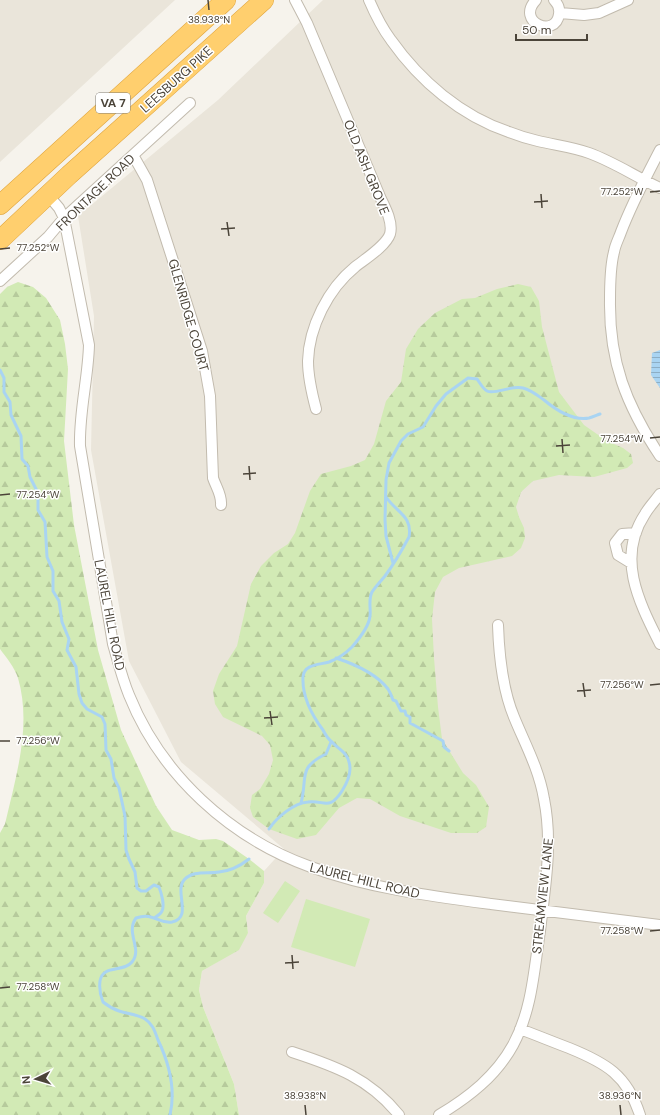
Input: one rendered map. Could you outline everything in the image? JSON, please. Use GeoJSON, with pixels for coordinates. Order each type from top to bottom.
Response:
{"type":"FeatureCollection","features":[{"type":"Feature","properties":{"kind":"highway","name":"LEESBURG PIKE"},"geometry":{"type":"LineString","coordinates":[[0,205],[226,0]]}},
{"type":"Feature","properties":{"kind":"highway","name":"LEESBURG PIKE"},"geometry":{"type":"LineString","coordinates":[[0,240],[264,0]]}},
{"type":"Feature","properties":{"kind":"street","name":"OLD ASH GROVE"},"geometry":{"type":"LineString","coordinates":[[295,0],[307,23],[384,204],[390,227],[390,232],[385,242],[343,279],[327,300],[318,318],[311,341],[308,362],[310,384],[316,410]]}},
{"type":"Feature","properties":{"kind":"street"},"geometry":{"type":"LineString","coordinates":[[369,0],[390,40],[426,81],[455,105],[484,122],[536,141],[567,146],[589,153],[613,163],[660,188]]}},
{"type":"Feature","properties":{"kind":"street"},"geometry":{"type":"LineString","coordinates":[[536,0],[531,7],[530,12],[533,21],[536,24],[545,27],[553,24],[559,17],[559,8],[554,0]]}},
{"type":"Feature","properties":{"kind":"street"},"geometry":{"type":"LineString","coordinates":[[560,13],[584,15],[599,13],[628,0]]}},
{"type":"Feature","properties":{"kind":"street","name":"FRONTAGE ROAD"},"geometry":{"type":"LineString","coordinates":[[0,281],[48,237],[64,218],[190,103]]}},
{"type":"Feature","properties":{"kind":"street"},"geometry":{"type":"LineString","coordinates":[[660,150],[626,219],[614,252],[610,286],[609,323],[614,356],[621,382],[631,407],[660,456]]}},
{"type":"Feature","properties":{"kind":"street","name":"GLENRIDGE COURT"},"geometry":{"type":"LineString","coordinates":[[133,155],[147,180],[202,351],[210,396],[213,478],[216,489],[222,498],[222,505]]}},
{"type":"Feature","properties":{"kind":"street","name":"LAUREL HILL ROAD"},"geometry":{"type":"LineString","coordinates":[[48,195],[59,208],[64,218],[89,345],[88,366],[80,414],[80,446],[113,644],[120,669],[135,708],[151,738],[165,758],[195,794],[217,814],[238,830],[258,842],[296,862],[330,873],[398,890],[660,925]]}},
{"type":"Feature","properties":{"kind":"street"},"geometry":{"type":"LineString","coordinates":[[660,494],[645,514],[636,533],[631,563],[633,581],[642,608],[660,644]]}},
{"type":"Feature","properties":{"kind":"street"},"geometry":{"type":"LineString","coordinates":[[631,563],[618,555],[615,543],[622,534],[636,533]]}},
{"type":"Feature","properties":{"kind":"street","name":"STREAMVIEW LANE"},"geometry":{"type":"LineString","coordinates":[[439,1115],[475,1091],[490,1077],[513,1045],[520,1029],[532,985],[548,865],[549,839],[545,805],[538,773],[514,716],[506,690],[499,653],[498,625]]}},
{"type":"Feature","properties":{"kind":"street"},"geometry":{"type":"LineString","coordinates":[[520,1029],[594,1058],[605,1065],[623,1082],[632,1095],[640,1115]]}},
{"type":"Feature","properties":{"kind":"street"},"geometry":{"type":"LineString","coordinates":[[292,1052],[327,1063],[364,1082],[380,1095],[399,1115]]}},
{"type":"Feature","properties":{"kind":"shaded area"},"geometry":{"type":"Polygon","coordinates":[[[0,0],[175,0],[0,162],[0,0]]]}},
{"type":"Feature","properties":{"kind":"shaded area"},"geometry":{"type":"Polygon","coordinates":[[[323,0],[660,0],[660,1115],[239,1115],[234,1084],[203,1007],[199,990],[202,971],[219,961],[248,933],[246,916],[264,883],[264,871],[284,849],[181,762],[129,661],[91,450],[94,316],[78,216],[218,100],[323,0]]]}},
{"type":"Feature","properties":{"kind":"green space"},"geometry":{"type":"Polygon","coordinates":[[[18,282],[33,287],[46,298],[60,320],[68,369],[64,441],[74,525],[98,650],[121,730],[156,806],[172,830],[199,840],[216,839],[223,841],[264,871],[264,883],[246,916],[248,933],[239,950],[202,971],[199,990],[203,1007],[234,1084],[239,1115],[0,1115],[0,833],[5,824],[18,769],[23,733],[23,714],[22,696],[17,674],[0,649],[0,294],[7,287],[18,282]]]}},
{"type":"Feature","properties":{"kind":"green space"},"geometry":{"type":"Polygon","coordinates":[[[518,284],[531,287],[539,301],[542,327],[559,392],[584,425],[607,441],[623,448],[631,454],[633,463],[627,468],[594,477],[559,475],[533,481],[521,492],[516,507],[524,528],[525,538],[521,548],[512,556],[459,568],[443,577],[435,592],[432,619],[438,707],[442,739],[463,773],[476,785],[489,807],[486,827],[477,833],[451,833],[400,816],[370,799],[357,798],[339,808],[316,835],[297,839],[269,829],[253,817],[250,808],[252,795],[260,789],[269,774],[273,760],[270,745],[262,736],[223,717],[215,704],[213,691],[219,674],[237,646],[251,584],[261,566],[274,553],[288,544],[295,533],[310,491],[321,474],[351,466],[365,460],[374,444],[386,401],[401,382],[406,349],[418,329],[435,313],[462,299],[475,298],[497,289],[518,284]]]}},
{"type":"Feature","properties":{"kind":"green space"},"geometry":{"type":"Polygon","coordinates":[[[285,881],[300,891],[278,923],[263,913],[285,881]]]}},
{"type":"Feature","properties":{"kind":"green space"},"geometry":{"type":"Polygon","coordinates":[[[306,899],[370,919],[355,967],[291,947],[306,899]]]}},
{"type":"Feature","properties":{"kind":"water"},"geometry":{"type":"Polygon","coordinates":[[[660,350],[660,388],[651,375],[652,353],[660,350]]]}},
{"type":"Feature","properties":{"kind":"waterway"},"geometry":{"type":"LineString","coordinates":[[0,370],[4,378],[4,392],[10,402],[11,415],[21,436],[22,459],[28,466],[30,477],[38,493],[38,510],[45,522],[47,557],[53,571],[53,591],[59,601],[62,622],[69,639],[67,650],[76,667],[79,694],[82,703],[87,709],[102,717],[105,724],[106,750],[111,759],[114,778],[119,788],[125,816],[126,850],[135,872],[137,888],[141,891],[146,891],[154,885],[159,887],[161,892],[163,908],[161,913],[154,918]]}},
{"type":"Feature","properties":{"kind":"waterway"},"geometry":{"type":"LineString","coordinates":[[393,563],[386,536],[385,520],[386,480],[389,463],[401,441],[408,434],[423,427],[436,406],[446,394],[468,378],[477,379],[484,389],[490,392],[518,387],[526,389],[559,411],[577,418],[589,418],[600,414]]}},
{"type":"Feature","properties":{"kind":"waterway"},"geometry":{"type":"LineString","coordinates":[[269,829],[281,815],[297,805],[308,802],[330,803],[334,801],[342,791],[347,781],[350,769],[348,759],[344,753],[328,738],[311,711],[304,691],[303,677],[304,673],[309,667],[329,662],[344,654],[361,637],[369,620],[370,598],[372,592],[392,567],[409,537],[410,530],[406,519],[386,497]]}},
{"type":"Feature","properties":{"kind":"waterway"},"geometry":{"type":"LineString","coordinates":[[336,658],[357,666],[377,678],[388,689],[393,700],[396,701],[401,711],[405,711],[406,715],[410,717],[410,723],[443,741],[444,747],[449,751]]}},
{"type":"Feature","properties":{"kind":"waterway"},"geometry":{"type":"LineString","coordinates":[[301,803],[307,769],[317,759],[326,754],[331,742]]}},
{"type":"Feature","properties":{"kind":"waterway"},"geometry":{"type":"LineString","coordinates":[[170,1115],[172,1105],[172,1086],[168,1067],[153,1028],[150,1023],[142,1017],[122,1012],[103,1002],[100,992],[100,981],[105,972],[124,967],[132,962],[135,957],[136,952],[132,929],[136,918],[147,916],[167,922],[172,922],[178,919],[182,910],[181,885],[184,880],[192,875],[200,873],[227,871],[249,859]]}}]}
